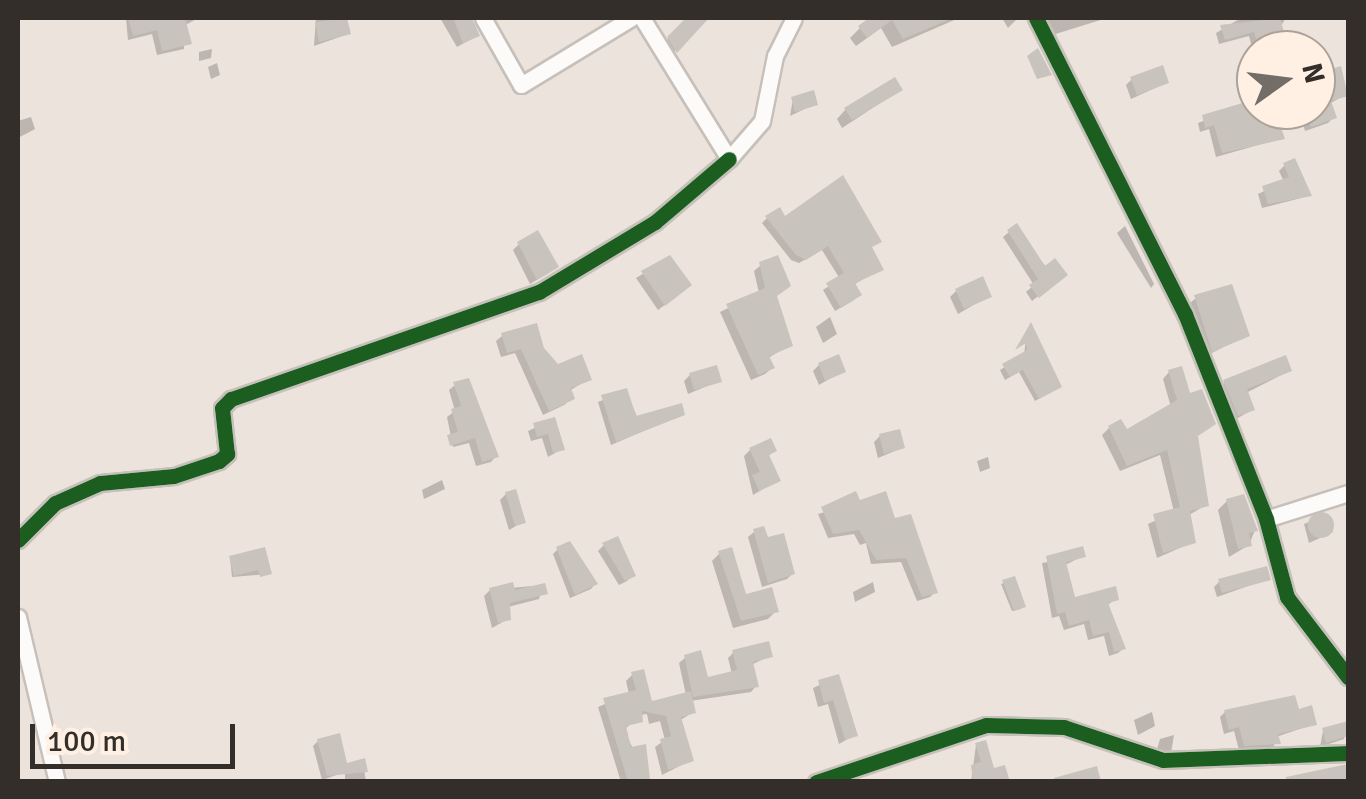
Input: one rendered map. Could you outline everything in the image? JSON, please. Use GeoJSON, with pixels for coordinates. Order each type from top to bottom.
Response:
{"type":"FeatureCollection","features":[{"type":"Feature","properties":{"kind":"street"},"geometry":{"type":"LineString","coordinates":[[483,18],[521,85],[631,18]]}},
{"type":"Feature","properties":{"kind":"street"},"geometry":{"type":"LineString","coordinates":[[642,18],[729,159]]}},
{"type":"Feature","properties":{"kind":"street"},"geometry":{"type":"LineString","coordinates":[[18,540],[55,504],[100,483],[174,476],[219,461],[227,454],[222,408],[227,400],[539,292],[655,222],[729,159],[762,121],[775,56],[794,18]]}},
{"type":"Feature","properties":{"kind":"street"},"geometry":{"type":"LineString","coordinates":[[1036,18],[1179,299],[1266,519],[1287,598],[1348,677]]}},
{"type":"Feature","properties":{"kind":"street"},"geometry":{"type":"LineString","coordinates":[[1266,519],[1348,492]]}},
{"type":"Feature","properties":{"kind":"street"},"geometry":{"type":"LineString","coordinates":[[18,617],[57,782]]}},
{"type":"Feature","properties":{"kind":"street"},"geometry":{"type":"LineString","coordinates":[[816,782],[986,725],[1064,727],[1164,760],[1348,753]]}},
{"type":"Feature","properties":{"kind":"building"},"geometry":{"type":"Polygon","coordinates":[[[128,18],[185,18],[192,44],[162,51],[157,30],[133,36],[128,18]]]}},
{"type":"Feature","properties":{"kind":"building"},"geometry":{"type":"Polygon","coordinates":[[[347,18],[351,34],[319,42],[315,22],[347,18]]]}},
{"type":"Feature","properties":{"kind":"building"},"geometry":{"type":"Polygon","coordinates":[[[453,18],[472,18],[480,36],[463,43],[453,18]]]}},
{"type":"Feature","properties":{"kind":"building"},"geometry":{"type":"Polygon","coordinates":[[[686,18],[709,18],[677,53],[667,37],[686,18]]]}},
{"type":"Feature","properties":{"kind":"building"},"geometry":{"type":"Polygon","coordinates":[[[869,18],[953,18],[903,39],[892,20],[867,38],[858,26],[869,18]]]}},
{"type":"Feature","properties":{"kind":"building"},"geometry":{"type":"Polygon","coordinates":[[[1280,18],[1283,30],[1236,30],[1236,37],[1225,40],[1220,25],[1280,18]]]}},
{"type":"Feature","properties":{"kind":"building"},"geometry":{"type":"Polygon","coordinates":[[[1038,48],[1052,75],[1037,79],[1027,56],[1038,48]]]}},
{"type":"Feature","properties":{"kind":"building"},"geometry":{"type":"Polygon","coordinates":[[[1163,65],[1169,83],[1137,95],[1130,77],[1163,65]]]}},
{"type":"Feature","properties":{"kind":"building"},"geometry":{"type":"Polygon","coordinates":[[[1341,66],[1348,96],[1336,100],[1336,68],[1341,66]]]}},
{"type":"Feature","properties":{"kind":"building"},"geometry":{"type":"Polygon","coordinates":[[[895,77],[903,90],[852,120],[844,108],[895,77]]]}},
{"type":"Feature","properties":{"kind":"building"},"geometry":{"type":"Polygon","coordinates":[[[814,90],[818,105],[795,112],[791,97],[814,90]]]}},
{"type":"Feature","properties":{"kind":"building"},"geometry":{"type":"Polygon","coordinates":[[[1236,105],[1236,130],[1282,130],[1285,139],[1222,153],[1214,125],[1205,128],[1202,115],[1236,105]]]}},
{"type":"Feature","properties":{"kind":"building"},"geometry":{"type":"Polygon","coordinates":[[[1295,158],[1312,196],[1268,204],[1262,186],[1289,177],[1283,163],[1295,158]]]}},
{"type":"Feature","properties":{"kind":"building"},"geometry":{"type":"Polygon","coordinates":[[[843,175],[882,242],[872,247],[884,270],[855,283],[862,295],[841,308],[826,283],[844,273],[828,246],[806,260],[796,255],[765,216],[780,207],[785,216],[843,175]]]}},
{"type":"Feature","properties":{"kind":"building"},"geometry":{"type":"Polygon","coordinates":[[[1017,223],[1045,266],[1055,258],[1068,275],[1039,298],[1029,285],[1038,279],[1007,230],[1017,223]]]}},
{"type":"Feature","properties":{"kind":"building"},"geometry":{"type":"Polygon","coordinates":[[[538,230],[559,267],[537,280],[517,242],[538,230]]]}},
{"type":"Feature","properties":{"kind":"building"},"geometry":{"type":"Polygon","coordinates":[[[670,255],[692,285],[665,306],[641,271],[670,255]]]}},
{"type":"Feature","properties":{"kind":"building"},"geometry":{"type":"Polygon","coordinates":[[[778,255],[791,286],[777,296],[793,346],[769,356],[775,368],[758,375],[726,304],[765,288],[759,262],[778,255]]]}},
{"type":"Feature","properties":{"kind":"building"},"geometry":{"type":"Polygon","coordinates":[[[983,276],[992,297],[964,309],[955,289],[983,276]]]}},
{"type":"Feature","properties":{"kind":"building"},"geometry":{"type":"Polygon","coordinates":[[[1232,284],[1250,336],[1212,352],[1194,295],[1232,284]]]}},
{"type":"Feature","properties":{"kind":"building"},"geometry":{"type":"Polygon","coordinates":[[[1031,322],[1062,387],[1039,399],[1023,370],[1010,377],[1002,364],[1027,350],[1026,343],[1015,350],[1031,322]]]}},
{"type":"Feature","properties":{"kind":"building"},"geometry":{"type":"Polygon","coordinates":[[[537,323],[544,348],[558,364],[582,354],[592,380],[571,388],[575,399],[549,411],[521,349],[507,353],[501,333],[537,323]]]}},
{"type":"Feature","properties":{"kind":"building"},"geometry":{"type":"Polygon","coordinates":[[[839,354],[846,372],[825,381],[818,363],[839,354]]]}},
{"type":"Feature","properties":{"kind":"building"},"geometry":{"type":"Polygon","coordinates":[[[1286,355],[1292,371],[1247,389],[1255,410],[1238,416],[1223,380],[1286,355]]]}},
{"type":"Feature","properties":{"kind":"building"},"geometry":{"type":"Polygon","coordinates":[[[717,365],[722,382],[694,390],[689,373],[717,365]]]}},
{"type":"Feature","properties":{"kind":"building"},"geometry":{"type":"Polygon","coordinates":[[[1182,366],[1190,393],[1202,389],[1216,424],[1198,436],[1209,506],[1190,511],[1196,543],[1163,553],[1153,514],[1180,507],[1167,450],[1127,466],[1108,426],[1121,419],[1127,429],[1177,400],[1168,370],[1182,366]]]}},
{"type":"Feature","properties":{"kind":"building"},"geometry":{"type":"Polygon","coordinates":[[[469,378],[499,457],[482,462],[475,438],[450,446],[447,435],[458,432],[451,409],[461,406],[453,382],[469,378]]]}},
{"type":"Feature","properties":{"kind":"building"},"geometry":{"type":"Polygon","coordinates":[[[627,388],[636,416],[682,403],[685,415],[616,442],[601,395],[627,388]]]}},
{"type":"Feature","properties":{"kind":"building"},"geometry":{"type":"Polygon","coordinates":[[[555,417],[565,450],[553,453],[548,434],[537,437],[533,423],[555,417]]]}},
{"type":"Feature","properties":{"kind":"building"},"geometry":{"type":"Polygon","coordinates":[[[900,429],[905,448],[884,454],[879,434],[900,429]]]}},
{"type":"Feature","properties":{"kind":"building"},"geometry":{"type":"Polygon","coordinates":[[[771,438],[777,451],[769,455],[781,481],[759,491],[752,475],[760,472],[749,448],[771,438]]]}},
{"type":"Feature","properties":{"kind":"building"},"geometry":{"type":"Polygon","coordinates":[[[516,489],[526,523],[515,526],[505,492],[516,489]]]}},
{"type":"Feature","properties":{"kind":"building"},"geometry":{"type":"Polygon","coordinates":[[[856,491],[860,500],[886,491],[895,518],[911,514],[938,593],[922,597],[906,558],[876,560],[859,530],[833,534],[821,507],[856,491]]]}},
{"type":"Feature","properties":{"kind":"building"},"geometry":{"type":"Polygon","coordinates":[[[1244,494],[1258,531],[1249,533],[1252,546],[1238,549],[1226,499],[1244,494]]]}},
{"type":"Feature","properties":{"kind":"building"},"geometry":{"type":"Polygon","coordinates":[[[1321,512],[1331,515],[1331,535],[1321,538],[1311,535],[1308,525],[1311,515],[1321,512]]]}},
{"type":"Feature","properties":{"kind":"building"},"geometry":{"type":"Polygon","coordinates":[[[764,526],[768,537],[784,533],[795,574],[768,583],[753,529],[764,526]]]}},
{"type":"Feature","properties":{"kind":"building"},"geometry":{"type":"Polygon","coordinates":[[[618,536],[636,576],[625,581],[602,543],[618,536]]]}},
{"type":"Feature","properties":{"kind":"building"},"geometry":{"type":"Polygon","coordinates":[[[570,541],[598,584],[575,595],[556,547],[570,541]]]}},
{"type":"Feature","properties":{"kind":"building"},"geometry":{"type":"Polygon","coordinates":[[[1083,546],[1086,557],[1066,562],[1075,597],[1116,586],[1119,600],[1108,603],[1126,649],[1114,652],[1109,632],[1093,636],[1089,620],[1069,626],[1065,612],[1057,614],[1046,556],[1083,546]]]}},
{"type":"Feature","properties":{"kind":"building"},"geometry":{"type":"Polygon","coordinates":[[[265,547],[272,574],[260,577],[258,570],[234,576],[229,556],[265,547]]]}},
{"type":"Feature","properties":{"kind":"building"},"geometry":{"type":"Polygon","coordinates":[[[732,547],[746,594],[772,587],[779,612],[741,621],[718,551],[732,547]]]}},
{"type":"Feature","properties":{"kind":"building"},"geometry":{"type":"Polygon","coordinates":[[[1267,566],[1271,580],[1222,593],[1218,579],[1267,566]]]}},
{"type":"Feature","properties":{"kind":"building"},"geometry":{"type":"Polygon","coordinates":[[[1015,576],[1026,607],[1014,611],[1002,580],[1015,576]]]}},
{"type":"Feature","properties":{"kind":"building"},"geometry":{"type":"Polygon","coordinates":[[[513,582],[515,590],[545,583],[548,594],[510,603],[511,620],[498,623],[489,588],[513,582]]]}},
{"type":"Feature","properties":{"kind":"building"},"geometry":{"type":"Polygon","coordinates":[[[769,641],[773,657],[753,662],[759,687],[693,697],[684,655],[701,650],[708,677],[737,670],[732,650],[769,641]]]}},
{"type":"Feature","properties":{"kind":"building"},"geometry":{"type":"Polygon","coordinates":[[[644,669],[652,701],[691,691],[696,713],[681,717],[694,761],[668,770],[660,739],[671,736],[666,716],[642,711],[643,722],[626,726],[631,747],[646,744],[650,779],[628,782],[603,698],[636,690],[631,672],[644,669]]]}},
{"type":"Feature","properties":{"kind":"building"},"geometry":{"type":"Polygon","coordinates":[[[839,674],[858,736],[845,740],[833,700],[824,703],[818,680],[839,674]]]}},
{"type":"Feature","properties":{"kind":"building"},"geometry":{"type":"Polygon","coordinates":[[[1295,695],[1299,709],[1312,705],[1317,725],[1278,734],[1281,744],[1244,746],[1239,727],[1229,730],[1224,710],[1295,695]]]}},
{"type":"Feature","properties":{"kind":"building"},"geometry":{"type":"Polygon","coordinates":[[[1348,721],[1348,736],[1326,743],[1322,728],[1348,721]]]}},
{"type":"Feature","properties":{"kind":"building"},"geometry":{"type":"Polygon","coordinates":[[[340,733],[347,763],[365,758],[368,772],[327,776],[317,739],[340,733]]]}},
{"type":"Feature","properties":{"kind":"building"},"geometry":{"type":"Polygon","coordinates":[[[986,740],[994,768],[1005,765],[1010,782],[973,782],[971,765],[981,762],[975,743],[986,740]]]}},
{"type":"Feature","properties":{"kind":"building"},"geometry":{"type":"Polygon","coordinates":[[[1348,764],[1348,782],[1286,782],[1286,777],[1348,764]]]}},
{"type":"Feature","properties":{"kind":"building"},"geometry":{"type":"Polygon","coordinates":[[[1097,766],[1101,782],[1054,782],[1054,778],[1097,766]]]}},
{"type":"Feature","properties":{"kind":"cycle path"},"geometry":{"type":"LineString","coordinates":[[1036,18],[1185,314],[1266,519],[1287,597],[1348,677]]}},
{"type":"Feature","properties":{"kind":"cycle path"},"geometry":{"type":"LineString","coordinates":[[18,540],[55,503],[100,483],[174,476],[219,461],[227,454],[222,408],[231,399],[539,292],[655,222],[729,159]]}},
{"type":"Feature","properties":{"kind":"cycle path"},"geometry":{"type":"LineString","coordinates":[[816,782],[986,725],[1064,727],[1163,760],[1348,753]]}}]}
